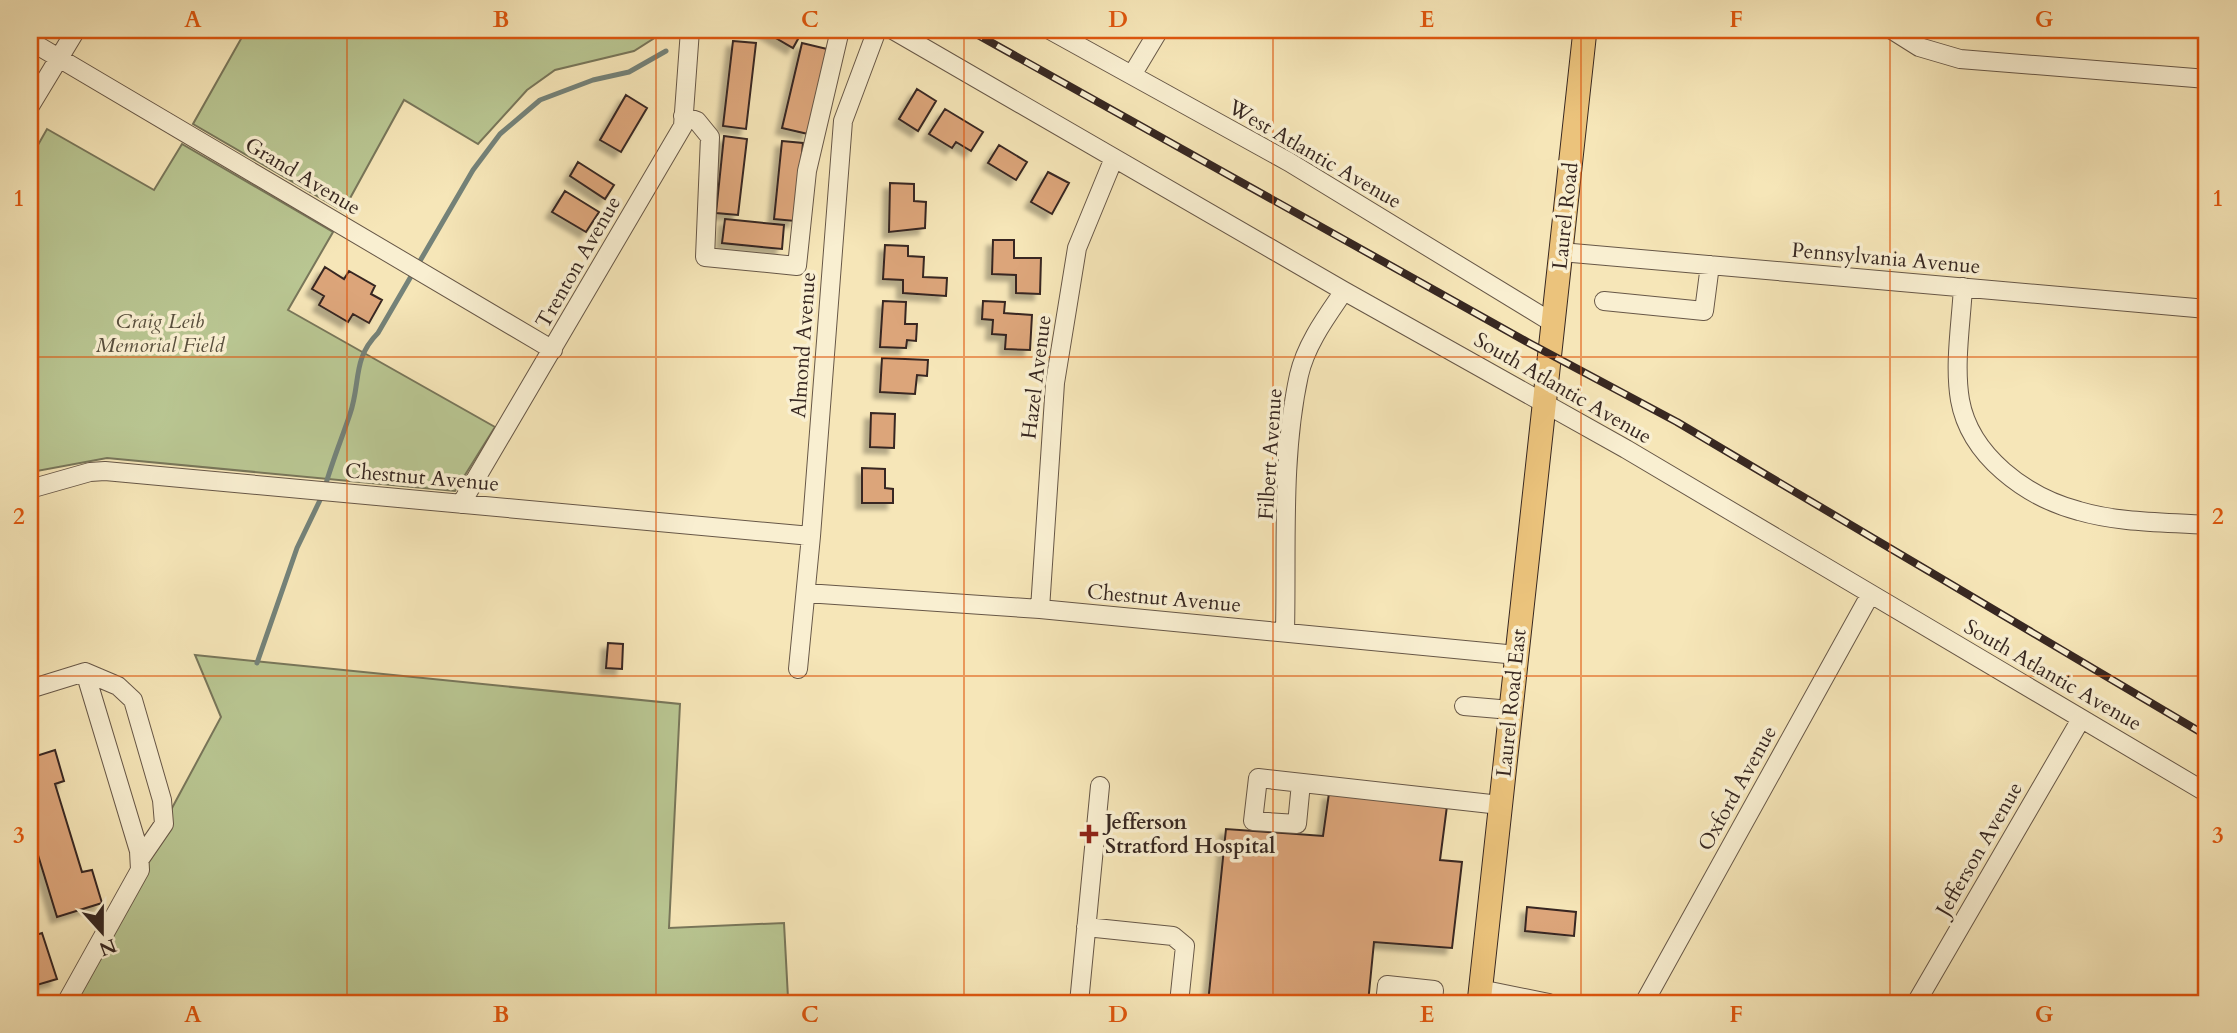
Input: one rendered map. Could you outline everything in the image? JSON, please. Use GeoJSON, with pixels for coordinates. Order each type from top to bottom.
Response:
{"type":"FeatureCollection","features":[{"type":"Feature","properties":{"kind":"main road","name":"Laurel Road"},"geometry":{"type":"LineString","coordinates":[[1544,403],[1585,30]]}},
{"type":"Feature","properties":{"kind":"main road","name":"Laurel Road East"},"geometry":{"type":"LineString","coordinates":[[1479,996],[1544,403]]}},
{"type":"Feature","properties":{"kind":"street"},"geometry":{"type":"LineString","coordinates":[[30,106],[75,30]]}},
{"type":"Feature","properties":{"kind":"street","name":"Trenton Avenue"},"geometry":{"type":"LineString","coordinates":[[461,504],[683,126],[690,30]]}},
{"type":"Feature","properties":{"kind":"street"},"geometry":{"type":"LineString","coordinates":[[683,116],[697,121],[710,137],[705,257],[797,266],[807,171],[840,30]]}},
{"type":"Feature","properties":{"kind":"street","name":"Almond Avenue"},"geometry":{"type":"LineString","coordinates":[[798,669],[843,121],[877,30]]}},
{"type":"Feature","properties":{"kind":"street","name":"South Atlantic Avenue"},"geometry":{"type":"LineString","coordinates":[[893,30],[1344,291],[1544,403],[2207,793]]}},
{"type":"Feature","properties":{"kind":"street","name":"West Atlantic Avenue"},"geometry":{"type":"LineString","coordinates":[[1050,30],[1289,162],[1553,323]]}},
{"type":"Feature","properties":{"kind":"street"},"geometry":{"type":"LineString","coordinates":[[1132,75],[1158,30]]}},
{"type":"Feature","properties":{"kind":"street"},"geometry":{"type":"LineString","coordinates":[[1892,30],[1919,47],[1961,59],[2207,79]]}},
{"type":"Feature","properties":{"kind":"street","name":"Grand Avenue"},"geometry":{"type":"LineString","coordinates":[[30,41],[553,349]]}},
{"type":"Feature","properties":{"kind":"street","name":"Hazel Avenue"},"geometry":{"type":"LineString","coordinates":[[1040,610],[1055,383],[1077,248],[1114,158]]}},
{"type":"Feature","properties":{"kind":"street","name":"Pennsylvania Avenue"},"geometry":{"type":"LineString","coordinates":[[1561,252],[2207,309]]}},
{"type":"Feature","properties":{"kind":"street"},"geometry":{"type":"LineString","coordinates":[[1604,301],[1704,311],[1710,265]]}},
{"type":"Feature","properties":{"kind":"street"},"geometry":{"type":"LineString","coordinates":[[1964,287],[1958,385],[1965,419],[1987,456],[2011,477],[2077,511],[2117,518],[2207,525]]}},
{"type":"Feature","properties":{"kind":"street","name":"Filbert Avenue"},"geometry":{"type":"LineString","coordinates":[[1285,632],[1288,468],[1299,374],[1316,332],[1344,291]]}},
{"type":"Feature","properties":{"kind":"street","name":"Chestnut Avenue"},"geometry":{"type":"LineString","coordinates":[[30,489],[90,472],[105,471],[811,536]]}},
{"type":"Feature","properties":{"kind":"street","name":"Chestnut Avenue"},"geometry":{"type":"LineString","coordinates":[[806,593],[1040,610],[1517,655]]}},
{"type":"Feature","properties":{"kind":"street","name":"Oxford Avenue"},"geometry":{"type":"LineString","coordinates":[[1644,1003],[1870,595]]}},
{"type":"Feature","properties":{"kind":"street"},"geometry":{"type":"LineString","coordinates":[[30,689],[85,672],[118,686],[133,700],[162,800],[164,824],[140,859]]}},
{"type":"Feature","properties":{"kind":"street"},"geometry":{"type":"LineString","coordinates":[[66,1003],[134,886],[140,870],[140,859],[85,672]]}},
{"type":"Feature","properties":{"kind":"street"},"geometry":{"type":"LineString","coordinates":[[1464,706],[1511,710]]}},
{"type":"Feature","properties":{"kind":"street","name":"Jefferson Avenue"},"geometry":{"type":"LineString","coordinates":[[1916,1003],[2081,719]]}},
{"type":"Feature","properties":{"kind":"street"},"geometry":{"type":"LineString","coordinates":[[1301,783],[1500,805]]}},
{"type":"Feature","properties":{"kind":"street"},"geometry":{"type":"LineString","coordinates":[[1079,1003],[1100,786]]}},
{"type":"Feature","properties":{"kind":"street"},"geometry":{"type":"LineString","coordinates":[[1086,927],[1173,936],[1185,946],[1179,1003]]}},
{"type":"Feature","properties":{"kind":"street"},"geometry":{"type":"LineString","coordinates":[[1385,1003],[1387,985],[1434,990],[1433,1003]]}},
{"type":"Feature","properties":{"kind":"street"},"geometry":{"type":"LineString","coordinates":[[1479,996],[1549,1003]]}},
{"type":"Feature","properties":{"kind":"green space"},"geometry":{"type":"Polygon","coordinates":[[[246,30],[667,30],[634,51],[555,70],[527,90],[478,144],[404,100],[343,211],[193,124],[246,30]]]}},
{"type":"Feature","properties":{"kind":"green space","name":"Craig Leib Memorial Field"},"geometry":{"type":"Polygon","coordinates":[[[47,129],[154,190],[182,144],[333,232],[288,310],[495,427],[455,491],[107,458],[37,471],[30,466],[30,159],[47,129]]]}},
{"type":"Feature","properties":{"kind":"green space"},"geometry":{"type":"Polygon","coordinates":[[[195,655],[680,704],[669,928],[784,923],[788,998],[869,1003],[67,1003],[221,717],[195,655]]]}},
{"type":"Feature","properties":{"kind":"building"},"geometry":{"type":"Polygon","coordinates":[[[762,30],[803,30],[793,48],[762,30]]]}},
{"type":"Feature","properties":{"kind":"building"},"geometry":{"type":"Polygon","coordinates":[[[733,41],[756,43],[746,129],[723,126],[733,41]]]}},
{"type":"Feature","properties":{"kind":"building"},"geometry":{"type":"Polygon","coordinates":[[[802,43],[827,49],[808,134],[782,128],[802,43]]]}},
{"type":"Feature","properties":{"kind":"building"},"geometry":{"type":"Polygon","coordinates":[[[917,89],[936,101],[918,131],[899,119],[917,89]]]}},
{"type":"Feature","properties":{"kind":"building"},"geometry":{"type":"Polygon","coordinates":[[[626,95],[647,108],[621,152],[600,140],[626,95]]]}},
{"type":"Feature","properties":{"kind":"building"},"geometry":{"type":"Polygon","coordinates":[[[945,109],[983,132],[971,151],[956,142],[952,148],[929,134],[945,109]]]}},
{"type":"Feature","properties":{"kind":"building"},"geometry":{"type":"Polygon","coordinates":[[[724,136],[747,139],[738,215],[716,213],[724,136]]]}},
{"type":"Feature","properties":{"kind":"building"},"geometry":{"type":"Polygon","coordinates":[[[782,141],[803,143],[795,221],[774,219],[782,141]]]}},
{"type":"Feature","properties":{"kind":"building"},"geometry":{"type":"Polygon","coordinates":[[[999,145],[1027,162],[1016,180],[988,163],[999,145]]]}},
{"type":"Feature","properties":{"kind":"building"},"geometry":{"type":"Polygon","coordinates":[[[578,162],[614,185],[605,199],[570,176],[578,162]]]}},
{"type":"Feature","properties":{"kind":"building"},"geometry":{"type":"Polygon","coordinates":[[[1048,172],[1069,183],[1052,214],[1031,202],[1048,172]]]}},
{"type":"Feature","properties":{"kind":"building"},"geometry":{"type":"Polygon","coordinates":[[[890,183],[914,184],[914,201],[926,202],[925,228],[889,232],[890,183]]]}},
{"type":"Feature","properties":{"kind":"building"},"geometry":{"type":"Polygon","coordinates":[[[565,191],[599,212],[586,232],[552,212],[565,191]]]}},
{"type":"Feature","properties":{"kind":"building"},"geometry":{"type":"Polygon","coordinates":[[[725,219],[784,225],[782,249],[722,243],[725,219]]]}},
{"type":"Feature","properties":{"kind":"building"},"geometry":{"type":"Polygon","coordinates":[[[993,240],[1014,240],[1014,258],[1041,258],[1040,294],[1016,293],[1016,275],[992,274],[993,240]]]}},
{"type":"Feature","properties":{"kind":"building"},"geometry":{"type":"Polygon","coordinates":[[[885,245],[908,246],[908,256],[924,257],[923,277],[947,278],[946,296],[903,293],[903,280],[883,279],[885,245]]]}},
{"type":"Feature","properties":{"kind":"building"},"geometry":{"type":"Polygon","coordinates":[[[325,267],[344,279],[349,271],[375,286],[371,294],[382,300],[369,323],[353,314],[348,322],[319,305],[324,296],[312,289],[325,267]]]}},
{"type":"Feature","properties":{"kind":"building"},"geometry":{"type":"Polygon","coordinates":[[[883,301],[906,302],[905,324],[917,324],[916,341],[907,340],[906,348],[880,347],[883,301]]]}},
{"type":"Feature","properties":{"kind":"building"},"geometry":{"type":"Polygon","coordinates":[[[983,301],[1005,302],[1004,313],[1032,315],[1030,350],[1005,349],[1006,335],[992,334],[993,320],[982,319],[983,301]]]}},
{"type":"Feature","properties":{"kind":"building"},"geometry":{"type":"Polygon","coordinates":[[[882,358],[928,360],[927,376],[917,375],[915,394],[880,392],[882,358]]]}},
{"type":"Feature","properties":{"kind":"building"},"geometry":{"type":"Polygon","coordinates":[[[871,413],[895,414],[894,448],[870,447],[871,413]]]}},
{"type":"Feature","properties":{"kind":"building"},"geometry":{"type":"Polygon","coordinates":[[[862,468],[885,469],[885,488],[893,489],[893,503],[862,503],[862,468]]]}},
{"type":"Feature","properties":{"kind":"building"},"geometry":{"type":"Polygon","coordinates":[[[608,643],[623,644],[622,669],[606,668],[608,643]]]}},
{"type":"Feature","properties":{"kind":"building"},"geometry":{"type":"Polygon","coordinates":[[[55,750],[64,781],[55,784],[82,872],[92,870],[102,903],[57,917],[30,829],[30,758],[55,750]]]}},
{"type":"Feature","properties":{"kind":"building"},"geometry":{"type":"Polygon","coordinates":[[[1329,793],[1447,806],[1440,860],[1462,862],[1452,948],[1374,942],[1368,1003],[1208,1003],[1226,829],[1323,836],[1329,793]]]}},
{"type":"Feature","properties":{"kind":"building"},"geometry":{"type":"Polygon","coordinates":[[[1527,907],[1576,912],[1574,936],[1525,931],[1527,907]]]}},
{"type":"Feature","properties":{"kind":"building"},"geometry":{"type":"Polygon","coordinates":[[[42,933],[57,979],[30,987],[30,937],[42,933]]]}},
{"type":"Feature","properties":{"kind":"waterway"},"geometry":{"type":"LineString","coordinates":[[325,487],[350,414],[364,352],[378,333],[473,170],[500,134],[540,100],[593,80],[629,72],[666,51]]}},
{"type":"Feature","properties":{"kind":"waterway"},"geometry":{"type":"LineString","coordinates":[[257,663],[297,548],[322,496]]}},
{"type":"Feature","properties":{"kind":"railway"},"geometry":{"type":"LineString","coordinates":[[969,30],[1529,343],[1677,422],[2207,736]]}},
{"type":"Feature","properties":{"kind":"place","name":"Jefferson Stratford Hospital"},"geometry":{"type":"Point","coordinates":[1089,834]}}]}
